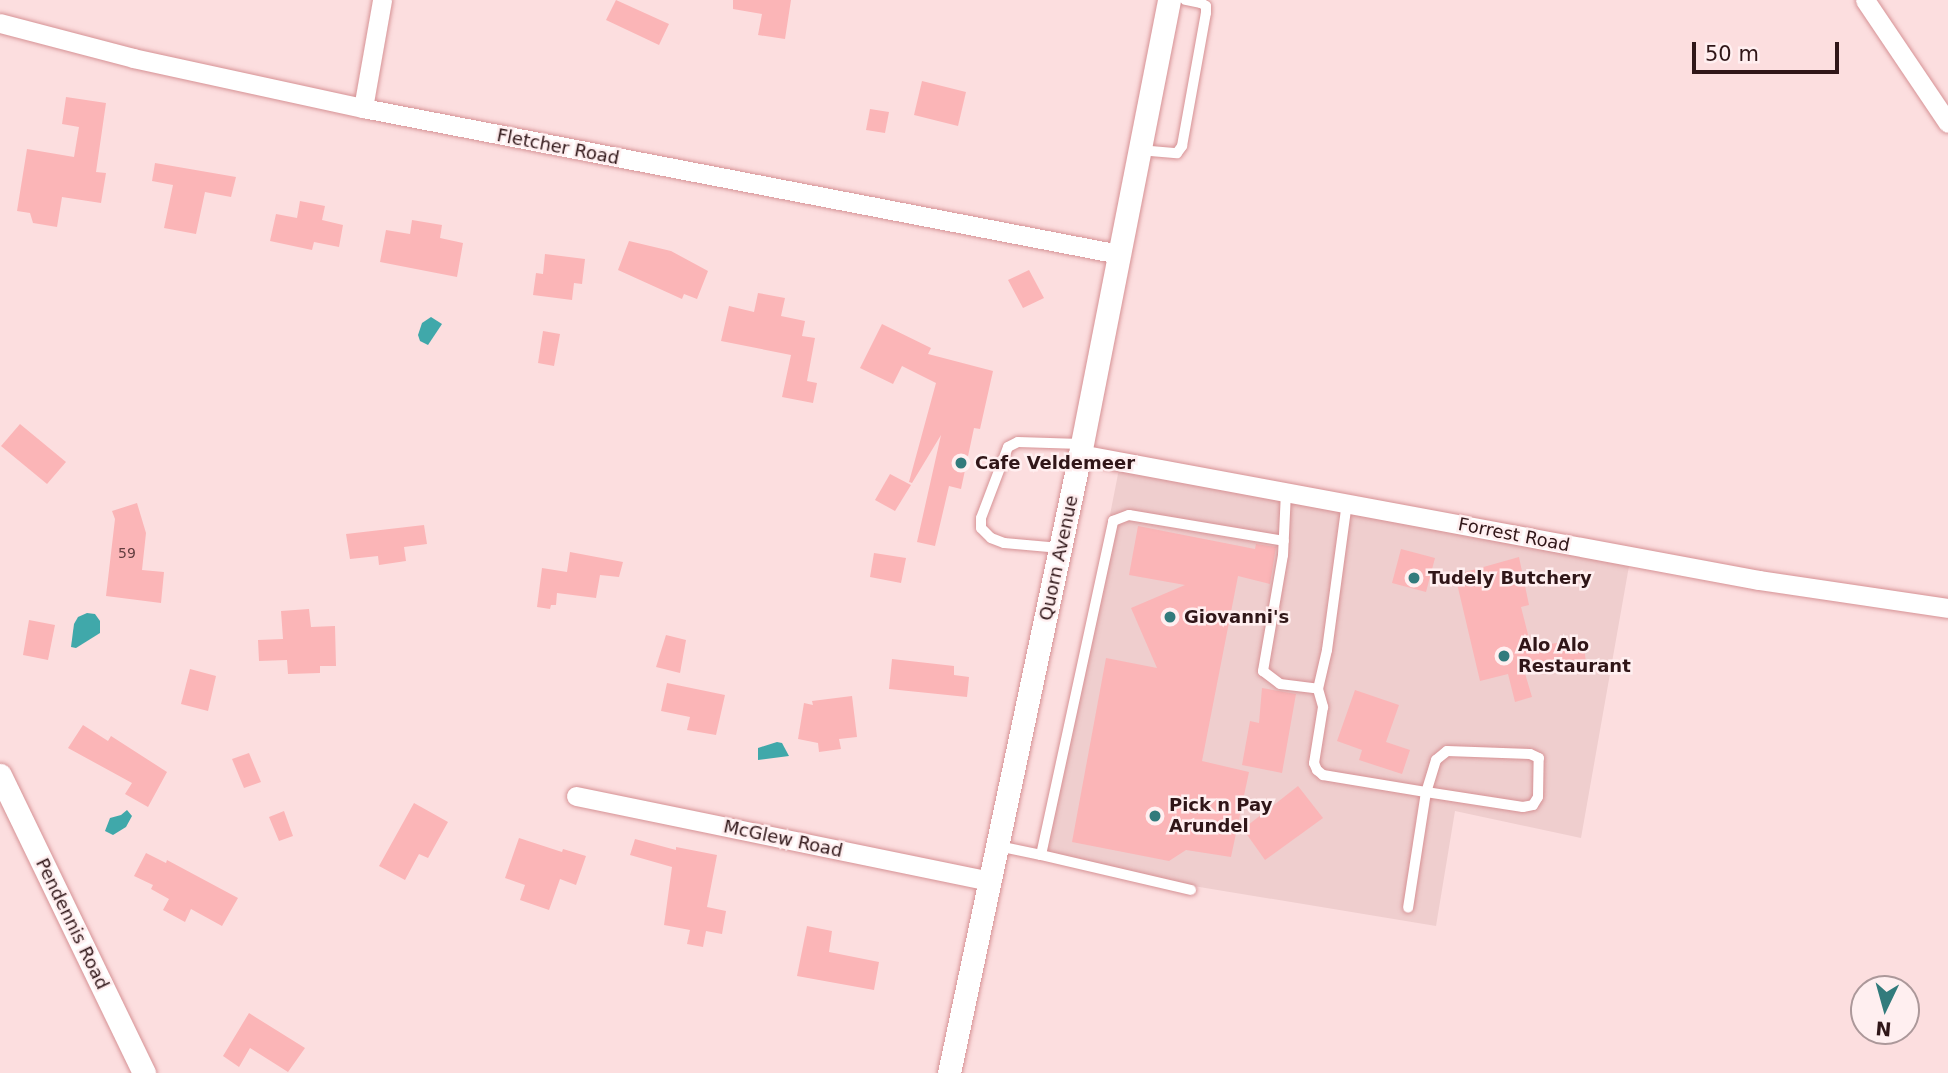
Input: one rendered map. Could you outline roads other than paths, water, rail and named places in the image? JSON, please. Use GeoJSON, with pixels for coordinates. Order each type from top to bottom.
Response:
{"type":"FeatureCollection","features":[{"type":"Feature","properties":{"kind":"street"},"geometry":{"type":"LineString","coordinates":[[363,108],[382,0]]}},
{"type":"Feature","properties":{"kind":"street","name":"Quorn Avenue"},"geometry":{"type":"LineString","coordinates":[[949,1073],[1081,449],[1168,0]]}},
{"type":"Feature","properties":{"kind":"street"},"geometry":{"type":"LineString","coordinates":[[1865,0],[1948,124]]}},
{"type":"Feature","properties":{"kind":"street","name":"Fletcher Road"},"geometry":{"type":"LineString","coordinates":[[0,23],[133,58],[363,108],[1119,254]]}},
{"type":"Feature","properties":{"kind":"street","name":"Forrest Road"},"geometry":{"type":"LineString","coordinates":[[1081,449],[1286,492],[1773,583],[1948,608]]}},
{"type":"Feature","properties":{"kind":"street","name":"Pendennis Road"},"geometry":{"type":"LineString","coordinates":[[0,775],[144,1073]]}},
{"type":"Feature","properties":{"kind":"street","name":"McGlew Road"},"geometry":{"type":"LineString","coordinates":[[576,796],[989,881]]}},
{"type":"Feature","properties":{"kind":"lane"},"geometry":{"type":"LineString","coordinates":[[1139,150],[1161,153],[1181,150],[1206,13],[1206,6],[1185,0]]}},
{"type":"Feature","properties":{"kind":"lane"},"geometry":{"type":"LineString","coordinates":[[1060,549],[1004,543],[991,538],[981,528],[981,518],[1009,447],[1018,442],[1081,449]]}},
{"type":"Feature","properties":{"kind":"lane"},"geometry":{"type":"LineString","coordinates":[[1286,492],[1284,541],[1263,671],[1280,684],[1318,689]]}},
{"type":"Feature","properties":{"kind":"lane"},"geometry":{"type":"LineString","coordinates":[[1347,503],[1327,650],[1318,689],[1323,707],[1314,763],[1317,770],[1323,775],[1426,792],[1523,807],[1532,805],[1538,797],[1539,758],[1530,754],[1447,751],[1436,761],[1426,792],[1408,908]]}},
{"type":"Feature","properties":{"kind":"lane"},"geometry":{"type":"LineString","coordinates":[[1041,855],[1113,521],[1129,515],[1284,541]]}},
{"type":"Feature","properties":{"kind":"lane"},"geometry":{"type":"LineString","coordinates":[[998,846],[1191,890]]}},
{"type":"Feature","properties":{"kind":"water"},"geometry":{"type":"Polygon","coordinates":[[[431,317],[442,324],[428,345],[420,341],[418,335],[422,323],[431,317]]]}},
{"type":"Feature","properties":{"kind":"water"},"geometry":{"type":"Polygon","coordinates":[[[87,613],[95,614],[100,621],[100,633],[76,648],[71,647],[74,624],[78,617],[87,613]]]}},
{"type":"Feature","properties":{"kind":"water"},"geometry":{"type":"Polygon","coordinates":[[[782,743],[789,756],[758,760],[758,748],[782,743]]]}},
{"type":"Feature","properties":{"kind":"water"},"geometry":{"type":"Polygon","coordinates":[[[127,810],[132,816],[126,827],[113,835],[105,831],[110,818],[127,810]]]}},
{"type":"Feature","properties":{"kind":"place","name":"Cafe Veldemeer"},"geometry":{"type":"Point","coordinates":[961,463]}},
{"type":"Feature","properties":{"kind":"place","name":"Tudely Butchery"},"geometry":{"type":"Point","coordinates":[1414,578]}},
{"type":"Feature","properties":{"kind":"place","name":"Giovanni's"},"geometry":{"type":"Point","coordinates":[1170,617]}},
{"type":"Feature","properties":{"kind":"place","name":"Alo Alo Restaurant"},"geometry":{"type":"Point","coordinates":[1504,656]}},
{"type":"Feature","properties":{"kind":"place","name":"Pick n Pay Arundel"},"geometry":{"type":"Point","coordinates":[1155,816]}}]}
